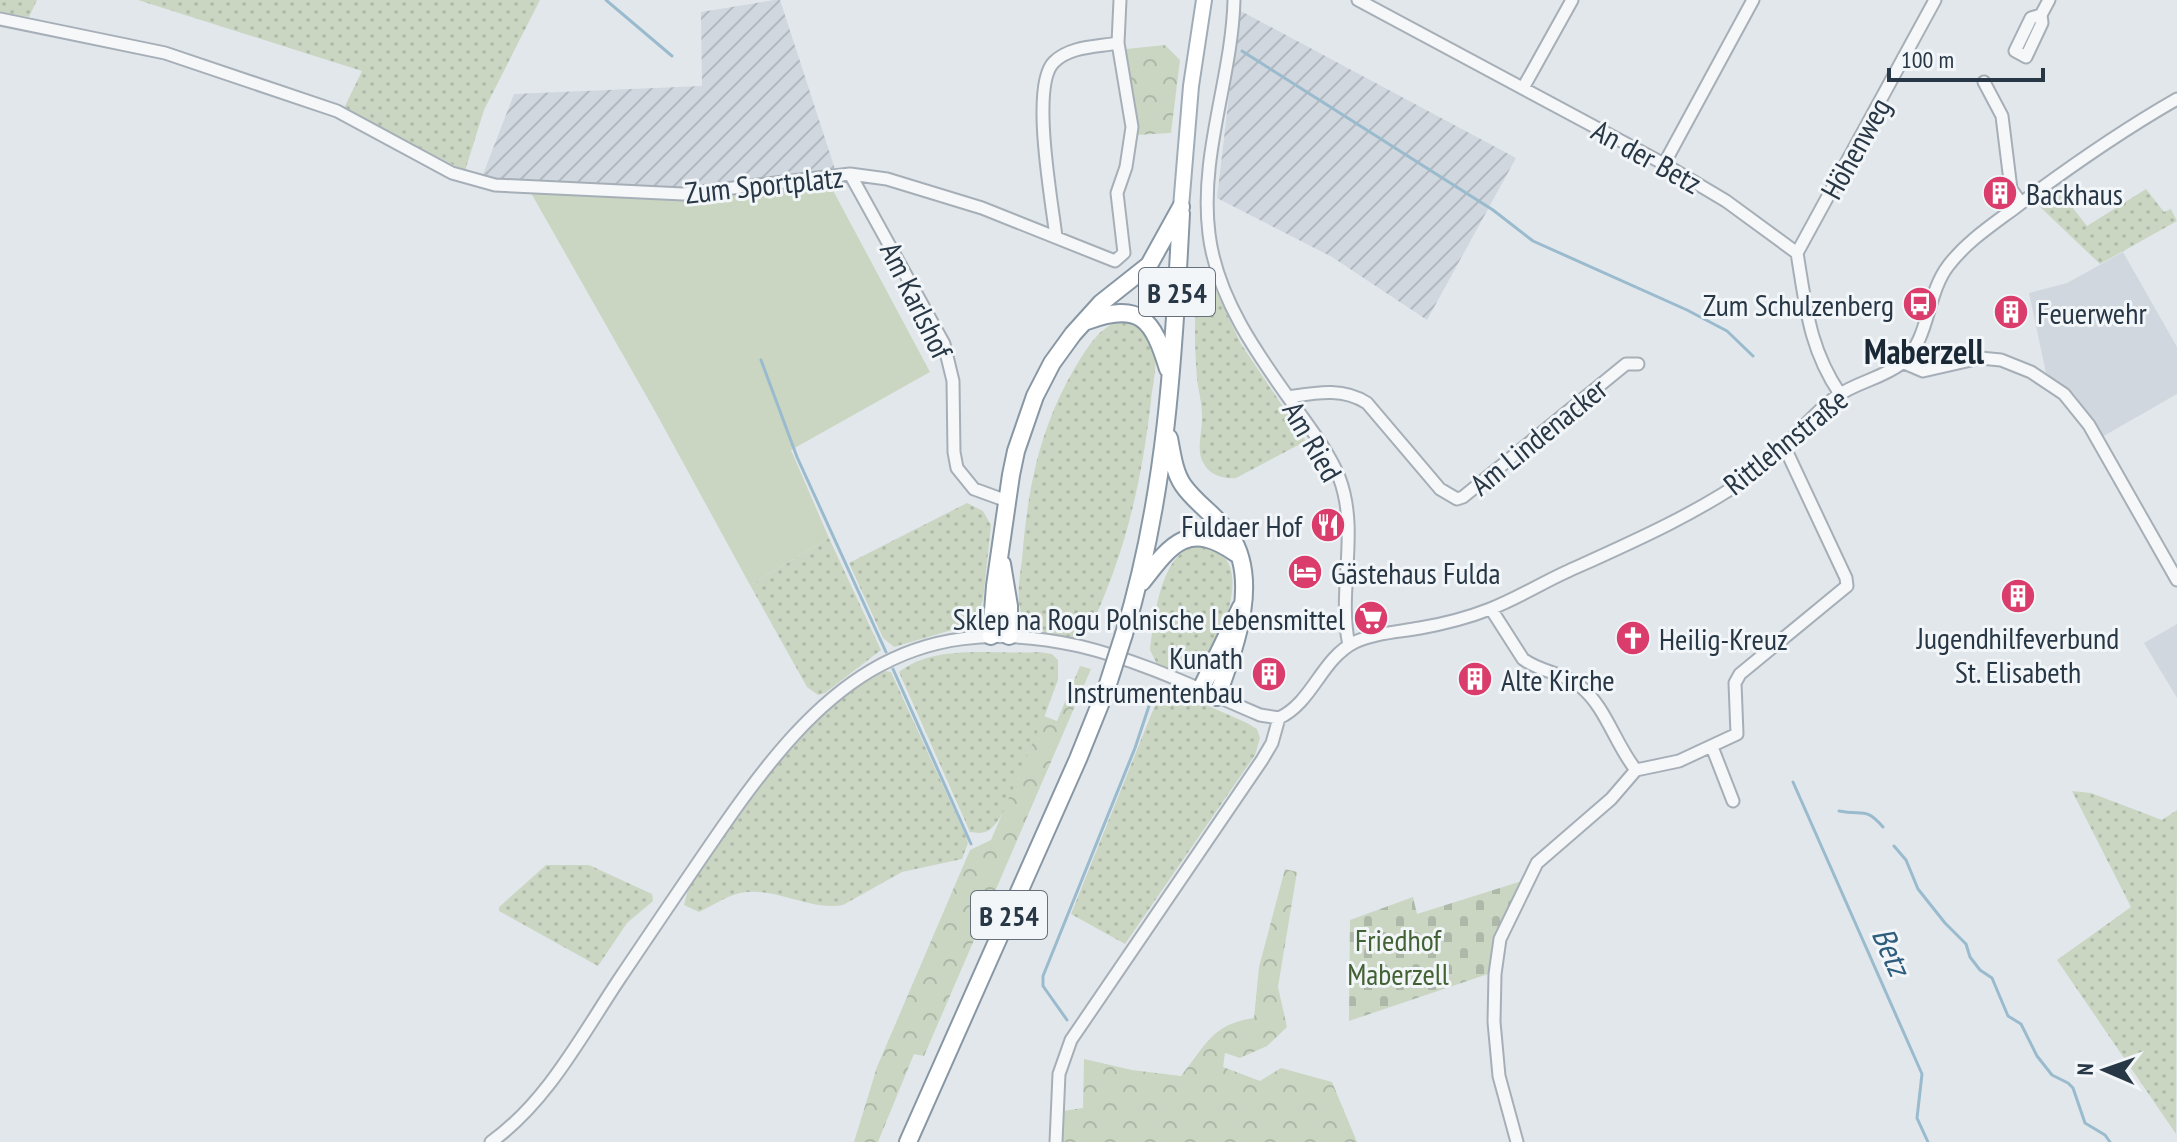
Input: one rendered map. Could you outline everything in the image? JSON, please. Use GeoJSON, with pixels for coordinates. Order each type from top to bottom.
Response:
{"type":"FeatureCollection","features":[{"type":"Feature","properties":{"kind":"highway"},"geometry":{"type":"LineString","coordinates":[[991,636],[995,586],[1016,451],[1035,396],[1063,347],[1101,303],[1149,265],[1181,207]]}},
{"type":"Feature","properties":{"kind":"highway","name":"B 254"},"geometry":{"type":"LineString","coordinates":[[908,1142],[1073,772],[1107,687],[1138,588],[1151,529],[1166,427],[1181,207]]}},
{"type":"Feature","properties":{"kind":"highway"},"geometry":{"type":"LineString","coordinates":[[1085,322],[1114,312],[1133,313],[1142,318],[1156,333],[1171,378]]}},
{"type":"Feature","properties":{"kind":"highway"},"geometry":{"type":"LineString","coordinates":[[1166,427],[1179,478],[1231,537],[1243,577],[1241,629],[1217,697]]}},
{"type":"Feature","properties":{"kind":"highway"},"geometry":{"type":"LineString","coordinates":[[1138,588],[1171,546],[1188,538],[1215,540],[1237,554]]}},
{"type":"Feature","properties":{"kind":"highway"},"geometry":{"type":"LineString","coordinates":[[1001,559],[1007,585],[1009,636]]}},
{"type":"Feature","properties":{"kind":"highway"},"geometry":{"type":"LineString","coordinates":[[1201,689],[1241,606]]}},
{"type":"Feature","properties":{"kind":"main road","name":"B 254"},"geometry":{"type":"LineString","coordinates":[[1181,207],[1191,86],[1204,0]]}},
{"type":"Feature","properties":{"kind":"street"},"geometry":{"type":"LineString","coordinates":[[1056,237],[1042,108],[1043,85],[1052,63],[1069,51],[1118,43],[1120,0]]}},
{"type":"Feature","properties":{"kind":"street","name":"Am Ried"},"geometry":{"type":"LineString","coordinates":[[1234,0],[1231,42],[1212,147],[1209,233],[1225,290],[1248,337],[1326,450],[1340,479],[1348,522],[1344,625],[1349,645]]}},
{"type":"Feature","properties":{"kind":"street","name":"An der Betz"},"geometry":{"type":"LineString","coordinates":[[1358,0],[1664,164],[1726,201],[1797,253]]}},
{"type":"Feature","properties":{"kind":"street"},"geometry":{"type":"LineString","coordinates":[[1523,88],[1572,0]]}},
{"type":"Feature","properties":{"kind":"street"},"geometry":{"type":"LineString","coordinates":[[1664,164],[1753,0]]}},
{"type":"Feature","properties":{"kind":"street","name":"Höhenweg"},"geometry":{"type":"LineString","coordinates":[[1797,253],[1935,0]]}},
{"type":"Feature","properties":{"kind":"street"},"geometry":{"type":"LineString","coordinates":[[2041,15],[2049,0]]}},
{"type":"Feature","properties":{"kind":"street","name":"Zum Sportplatz"},"geometry":{"type":"LineString","coordinates":[[0,19],[129,44],[179,58],[337,111],[452,173],[495,185],[683,194],[850,174],[887,179],[982,208],[1115,261],[1124,253],[1117,193],[1126,167],[1132,127],[1118,43]]}},
{"type":"Feature","properties":{"kind":"street"},"geometry":{"type":"LineString","coordinates":[[1984,82],[2002,116],[2011,189],[2021,203]]}},
{"type":"Feature","properties":{"kind":"street"},"geometry":{"type":"LineString","coordinates":[[2177,99],[2099,147],[1967,244],[1948,265],[1932,295],[1918,341],[1902,362],[1923,371],[1966,360],[1991,358],[2050,383],[2077,408],[2089,425],[2177,580]]}},
{"type":"Feature","properties":{"kind":"street","name":"Am Karlshof"},"geometry":{"type":"LineString","coordinates":[[850,174],[944,344],[953,381],[957,468],[974,489],[1007,501]]}},
{"type":"Feature","properties":{"kind":"street"},"geometry":{"type":"LineString","coordinates":[[1797,253],[1813,338],[1823,369],[1840,394]]}},
{"type":"Feature","properties":{"kind":"street","name":"Rittlehnstraße"},"geometry":{"type":"LineString","coordinates":[[1349,645],[1372,636],[1440,624],[1491,609],[1618,549],[1753,474],[1785,448],[1840,394],[1902,362]]}},
{"type":"Feature","properties":{"kind":"street","name":"Am Lindenacker"},"geometry":{"type":"LineString","coordinates":[[1288,397],[1328,392],[1358,397],[1367,403],[1440,489],[1457,499],[1626,364],[1638,364]]}},
{"type":"Feature","properties":{"kind":"street"},"geometry":{"type":"LineString","coordinates":[[1517,1142],[1499,1076],[1494,1022],[1495,974],[1500,939],[1537,863],[1611,799],[1636,770],[1679,761],[1737,734],[1739,723],[1735,686],[1740,674],[1847,586],[1785,448]]}},
{"type":"Feature","properties":{"kind":"street"},"geometry":{"type":"LineString","coordinates":[[1491,609],[1523,659],[1576,683],[1590,694],[1636,770]]}},
{"type":"Feature","properties":{"kind":"street"},"geometry":{"type":"LineString","coordinates":[[491,1142],[538,1097],[751,786],[795,732],[841,690],[887,661],[948,639],[1009,636],[1051,641],[1135,663],[1260,715],[1279,718],[1289,713],[1307,695],[1334,658],[1349,645]]}},
{"type":"Feature","properties":{"kind":"street"},"geometry":{"type":"LineString","coordinates":[[1056,1142],[1059,1074],[1071,1040],[1262,760],[1272,743],[1279,718]]}},
{"type":"Feature","properties":{"kind":"street"},"geometry":{"type":"LineString","coordinates":[[1712,747],[1733,801]]}},
{"type":"Feature","properties":{"kind":"shaded area"},"geometry":{"type":"Polygon","coordinates":[[[780,0],[835,169],[681,190],[527,185],[482,177],[514,94],[702,86],[701,12],[780,0]]]}},
{"type":"Feature","properties":{"kind":"shaded area"},"geometry":{"type":"Polygon","coordinates":[[[1239,10],[1516,158],[1427,320],[1332,257],[1217,198],[1239,10]]]}},
{"type":"Feature","properties":{"kind":"shaded area"},"geometry":{"type":"Polygon","coordinates":[[[2123,252],[2177,347],[2177,394],[2102,437],[2075,395],[2046,373],[2029,293],[2067,283],[2123,252]]]}},
{"type":"Feature","properties":{"kind":"shaded area"},"geometry":{"type":"Polygon","coordinates":[[[2177,624],[2177,698],[2144,643],[2177,624]]]}},
{"type":"Feature","properties":{"kind":"green space"},"geometry":{"type":"Polygon","coordinates":[[[0,0],[37,0],[29,17],[0,13],[0,0]]]}},
{"type":"Feature","properties":{"kind":"green space"},"geometry":{"type":"Polygon","coordinates":[[[138,0],[540,0],[484,110],[465,171],[344,108],[362,71],[138,0]]]}},
{"type":"Feature","properties":{"kind":"green space"},"geometry":{"type":"Polygon","coordinates":[[[1165,45],[1180,60],[1171,133],[1136,135],[1126,49],[1165,45]]]}},
{"type":"Feature","properties":{"kind":"green space"},"geometry":{"type":"Polygon","coordinates":[[[828,181],[930,372],[791,450],[829,538],[750,585],[531,193],[688,199],[828,181]]]}},
{"type":"Feature","properties":{"kind":"green space"},"geometry":{"type":"Polygon","coordinates":[[[2057,188],[2087,226],[2146,189],[2164,212],[2171,209],[2177,221],[2100,264],[2036,203],[2057,188]]]}},
{"type":"Feature","properties":{"kind":"green space"},"geometry":{"type":"Polygon","coordinates":[[[1205,267],[1241,344],[1306,441],[1236,478],[1214,474],[1204,464],[1200,453],[1202,410],[1195,325],[1199,272],[1205,267]]]}},
{"type":"Feature","properties":{"kind":"green space"},"geometry":{"type":"Polygon","coordinates":[[[1122,321],[1135,324],[1145,332],[1154,347],[1155,362],[1142,461],[1130,520],[1111,578],[1087,634],[1081,639],[1046,633],[1028,625],[1023,619],[1019,602],[1028,506],[1038,456],[1054,408],[1079,361],[1102,331],[1122,321]]]}},
{"type":"Feature","properties":{"kind":"green space"},"geometry":{"type":"Polygon","coordinates":[[[967,503],[983,511],[991,525],[983,600],[976,619],[969,625],[894,647],[883,638],[849,563],[967,503]]]}},
{"type":"Feature","properties":{"kind":"green space"},"geometry":{"type":"Polygon","coordinates":[[[829,538],[881,650],[825,693],[818,695],[807,687],[750,585],[829,538]]]}},
{"type":"Feature","properties":{"kind":"green space"},"geometry":{"type":"Polygon","coordinates":[[[1194,545],[1212,548],[1223,556],[1230,567],[1232,596],[1223,626],[1208,656],[1194,669],[1180,671],[1157,664],[1150,650],[1166,575],[1173,562],[1194,545]]]}},
{"type":"Feature","properties":{"kind":"green space"},"geometry":{"type":"Polygon","coordinates":[[[948,654],[1052,654],[1058,660],[1058,680],[1037,737],[998,821],[987,831],[970,832],[899,672],[930,657],[948,654]]]}},
{"type":"Feature","properties":{"kind":"green space"},"geometry":{"type":"Polygon","coordinates":[[[1080,666],[1091,669],[924,1056],[914,1054],[878,1142],[854,1142],[877,1067],[970,850],[991,840],[1044,716],[1057,721],[1080,666]]]}},
{"type":"Feature","properties":{"kind":"green space"},"geometry":{"type":"Polygon","coordinates":[[[885,671],[891,672],[965,834],[968,843],[962,859],[902,872],[843,905],[817,905],[753,892],[735,894],[699,912],[684,905],[688,889],[750,796],[797,739],[853,691],[885,671]]]}},
{"type":"Feature","properties":{"kind":"green space"},"geometry":{"type":"Polygon","coordinates":[[[1166,692],[1177,692],[1247,723],[1257,729],[1260,738],[1255,755],[1125,944],[1071,914],[1153,710],[1166,692]]]}},
{"type":"Feature","properties":{"kind":"green space"},"geometry":{"type":"Polygon","coordinates":[[[2072,791],[2091,793],[2162,820],[2177,810],[2176,1134],[2057,960],[2131,907],[2072,791]]]}},
{"type":"Feature","properties":{"kind":"green space"},"geometry":{"type":"Polygon","coordinates":[[[546,865],[589,865],[652,894],[653,901],[627,923],[598,966],[499,911],[499,907],[546,865]]]}},
{"type":"Feature","properties":{"kind":"green space"},"geometry":{"type":"Polygon","coordinates":[[[1285,869],[1297,872],[1278,987],[1287,1027],[1267,1046],[1240,1058],[1225,1053],[1223,1067],[1260,1081],[1281,1068],[1332,1082],[1357,1142],[1061,1142],[1063,1111],[1083,1108],[1084,1059],[1132,1070],[1181,1076],[1219,1031],[1228,1025],[1254,1018],[1259,967],[1285,869]]]}},
{"type":"Feature","properties":{"kind":"green space","name":"Friedhof Maberzell"},"geometry":{"type":"Polygon","coordinates":[[[1522,881],[1495,941],[1488,974],[1349,1021],[1350,920],[1413,897],[1417,914],[1522,881]]]}},
{"type":"Feature","properties":{"kind":"waterway"},"geometry":{"type":"LineString","coordinates":[[606,0],[672,56]]}},
{"type":"Feature","properties":{"kind":"waterway"},"geometry":{"type":"LineString","coordinates":[[1242,51],[1493,210],[1533,241],[1687,310],[1727,331],[1753,356]]}},
{"type":"Feature","properties":{"kind":"waterway"},"geometry":{"type":"LineString","coordinates":[[761,360],[797,457],[886,652]]}},
{"type":"Feature","properties":{"kind":"waterway"},"geometry":{"type":"LineString","coordinates":[[893,669],[971,844]]}},
{"type":"Feature","properties":{"kind":"waterway"},"geometry":{"type":"LineString","coordinates":[[1067,1020],[1043,986],[1043,976],[1149,706]]}},
{"type":"Feature","properties":{"kind":"waterway","name":"Betz"},"geometry":{"type":"LineString","coordinates":[[1793,782],[1922,1074],[1917,1118],[1928,1142]]}},
{"type":"Feature","properties":{"kind":"waterway"},"geometry":{"type":"LineString","coordinates":[[1839,811],[1867,814],[1883,827]]}},
{"type":"Feature","properties":{"kind":"waterway"},"geometry":{"type":"LineString","coordinates":[[1894,846],[1906,860],[1918,889],[1966,944],[1970,957],[1980,970],[1992,978],[2008,1016],[2021,1024],[2037,1056],[2052,1075],[2073,1088],[2085,1123],[2105,1135],[2110,1142]]}},
{"type":"Feature","properties":{"kind":"place","name":"Backhaus"},"geometry":{"type":"Point","coordinates":[2000,193]}},
{"type":"Feature","properties":{"kind":"place","name":"Zum Schulzenberg"},"geometry":{"type":"Point","coordinates":[1920,304]}},
{"type":"Feature","properties":{"kind":"place","name":"Feuerwehr"},"geometry":{"type":"Point","coordinates":[2011,312]}},
{"type":"Feature","properties":{"kind":"place","name":"Fuldaer Hof"},"geometry":{"type":"Point","coordinates":[1328,525]}},
{"type":"Feature","properties":{"kind":"place","name":"Gästehaus Fulda"},"geometry":{"type":"Point","coordinates":[1305,572]}},
{"type":"Feature","properties":{"kind":"place","name":"Jugendhilfeverbund St. Elisabeth"},"geometry":{"type":"Point","coordinates":[2018,596]}},
{"type":"Feature","properties":{"kind":"place","name":"Sklep na Rogu Polnische Lebensmittel"},"geometry":{"type":"Point","coordinates":[1371,618]}},
{"type":"Feature","properties":{"kind":"place","name":"Heilig-Kreuz"},"geometry":{"type":"Point","coordinates":[1633,638]}},
{"type":"Feature","properties":{"kind":"place","name":"Kunath Instrumentenbau"},"geometry":{"type":"Point","coordinates":[1269,674]}},
{"type":"Feature","properties":{"kind":"place","name":"Alte Kirche"},"geometry":{"type":"Point","coordinates":[1475,679]}},
{"type":"Feature","properties":{"kind":"district","name":"Maberzell"},"geometry":{"type":"Point","coordinates":[1924,351]}}]}
